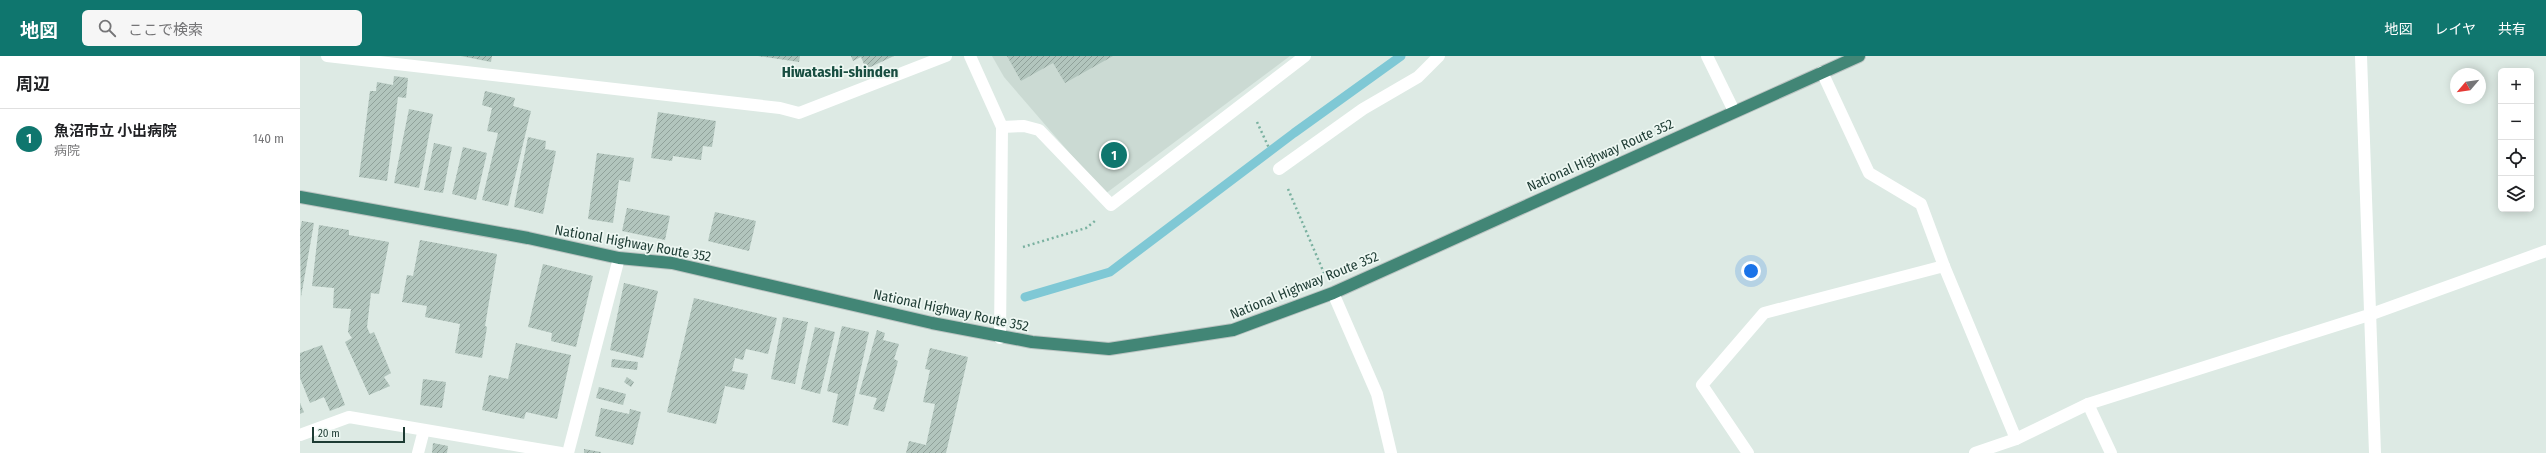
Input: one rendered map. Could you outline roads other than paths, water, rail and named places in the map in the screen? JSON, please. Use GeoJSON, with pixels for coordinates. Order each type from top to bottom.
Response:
{"type":"FeatureCollection","features":[{"type":"Feature","properties":{"kind":"highway","name":"National Highway Route 352"},"geometry":{"type":"LineString","coordinates":[[300,197],[520,236],[619,258],[672,263],[1000,338],[1109,349],[1233,330],[1333,293],[1859,56]]}},
{"type":"Feature","properties":{"kind":"street"},"geometry":{"type":"LineString","coordinates":[[327,56],[780,108],[799,113],[946,56]]}},
{"type":"Feature","properties":{"kind":"street"},"geometry":{"type":"LineString","coordinates":[[970,56],[1002,127],[1002,254],[1000,338]]}},
{"type":"Feature","properties":{"kind":"street"},"geometry":{"type":"LineString","coordinates":[[1002,127],[1024,126],[1039,130],[1111,205],[1306,56]]}},
{"type":"Feature","properties":{"kind":"street"},"geometry":{"type":"LineString","coordinates":[[1279,169],[1363,109],[1418,77],[1439,56]]}},
{"type":"Feature","properties":{"kind":"street"},"geometry":{"type":"LineString","coordinates":[[1707,56],[1734,112]]}},
{"type":"Feature","properties":{"kind":"street"},"geometry":{"type":"LineString","coordinates":[[2361,56],[2375,453]]}},
{"type":"Feature","properties":{"kind":"street"},"geometry":{"type":"LineString","coordinates":[[1822,72],[1869,173],[1921,204],[1944,266],[2016,439]]}},
{"type":"Feature","properties":{"kind":"street"},"geometry":{"type":"LineString","coordinates":[[1975,453],[2016,439],[2088,404],[2369,315],[2546,251]]}},
{"type":"Feature","properties":{"kind":"street"},"geometry":{"type":"LineString","coordinates":[[568,453],[619,258]]}},
{"type":"Feature","properties":{"kind":"street"},"geometry":{"type":"LineString","coordinates":[[1748,453],[1702,384],[1764,313],[1944,266]]}},
{"type":"Feature","properties":{"kind":"street"},"geometry":{"type":"LineString","coordinates":[[1333,293],[1377,394],[1391,453]]}},
{"type":"Feature","properties":{"kind":"street"},"geometry":{"type":"LineString","coordinates":[[2088,404],[2111,453]]}},
{"type":"Feature","properties":{"kind":"street"},"geometry":{"type":"LineString","coordinates":[[300,435],[349,417],[561,453]]}},
{"type":"Feature","properties":{"kind":"street"},"geometry":{"type":"LineString","coordinates":[[418,453],[424,430]]}},
{"type":"Feature","properties":{"kind":"waterway"},"geometry":{"type":"LineString","coordinates":[[1025,297],[1110,272],[1294,133],[1401,56]]}},
{"type":"Feature","properties":{"kind":"place","name":"魚沼市立 小出病院"},"geometry":{"type":"Point","coordinates":[1114,155]}},
{"type":"Feature","properties":{"kind":"district","name":"Hiwatashi-shinden"},"geometry":{"type":"Point","coordinates":[840,72]}}]}
